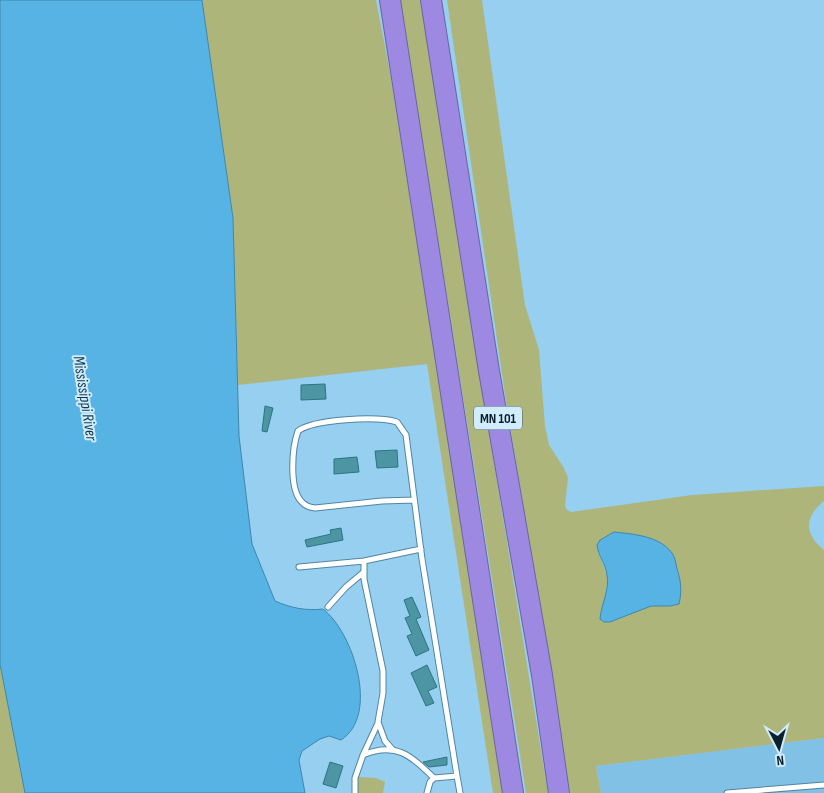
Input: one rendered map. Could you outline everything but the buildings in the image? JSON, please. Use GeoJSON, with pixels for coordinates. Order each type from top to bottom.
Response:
{"type":"FeatureCollection","features":[{"type":"Feature","properties":{"kind":"highway","name":"MN 101"},"geometry":{"type":"LineString","coordinates":[[388,0],[429,241],[513,793]]}},
{"type":"Feature","properties":{"kind":"highway","name":"MN 101"},"geometry":{"type":"LineString","coordinates":[[431,0],[488,362],[542,675],[559,793]]}},
{"type":"Feature","properties":{"kind":"highway"},"geometry":{"type":"LineString","coordinates":[[435,0],[438,43]]}},
{"type":"Feature","properties":{"kind":"lane"},"geometry":{"type":"LineString","coordinates":[[414,500],[382,501],[315,508],[307,506],[297,495],[295,486],[294,452],[298,431],[316,423],[378,418],[397,422],[406,436],[421,549],[460,793]]}},
{"type":"Feature","properties":{"kind":"lane"},"geometry":{"type":"LineString","coordinates":[[299,567],[364,560],[421,549]]}},
{"type":"Feature","properties":{"kind":"lane"},"geometry":{"type":"LineString","coordinates":[[355,793],[355,778],[378,722],[383,693],[383,671],[364,579],[364,560]]}},
{"type":"Feature","properties":{"kind":"lane"},"geometry":{"type":"LineString","coordinates":[[328,607],[346,587],[364,572]]}},
{"type":"Feature","properties":{"kind":"lane"},"geometry":{"type":"LineString","coordinates":[[378,722],[382,735],[392,749]]}},
{"type":"Feature","properties":{"kind":"lane"},"geometry":{"type":"LineString","coordinates":[[363,755],[378,750],[392,749],[407,754],[434,778]]}},
{"type":"Feature","properties":{"kind":"lane"},"geometry":{"type":"LineString","coordinates":[[427,793],[430,782],[434,778],[457,776]]}},
{"type":"Feature","properties":{"kind":"lane"},"geometry":{"type":"LineString","coordinates":[[727,793],[824,784]]}},
{"type":"Feature","properties":{"kind":"shaded area"},"geometry":{"type":"Polygon","coordinates":[[[824,738],[824,793],[601,793],[596,766],[824,738]]]}},
{"type":"Feature","properties":{"kind":"green space"},"geometry":{"type":"Polygon","coordinates":[[[202,0],[376,0],[391,78],[503,793],[493,793],[427,364],[238,385],[233,218],[202,0]]]}},
{"type":"Feature","properties":{"kind":"green space"},"geometry":{"type":"Polygon","coordinates":[[[400,0],[422,0],[489,432],[548,793],[526,793],[400,0]]]}},
{"type":"Feature","properties":{"kind":"green space"},"geometry":{"type":"Polygon","coordinates":[[[447,0],[482,0],[525,305],[539,350],[545,426],[549,445],[564,468],[568,478],[566,509],[571,512],[692,495],[824,486],[824,501],[813,513],[809,526],[813,538],[824,550],[824,738],[596,766],[601,793],[570,793],[506,401],[447,0]],[[598,552],[608,577],[604,606],[600,614],[604,622],[622,618],[650,606],[670,606],[598,552]]]}},
{"type":"Feature","properties":{"kind":"green space"},"geometry":{"type":"Polygon","coordinates":[[[0,664],[24,786],[25,793],[0,793],[0,664]]]}},
{"type":"Feature","properties":{"kind":"green space"},"geometry":{"type":"Polygon","coordinates":[[[358,777],[376,778],[385,782],[383,793],[358,793],[358,777]]]}},
{"type":"Feature","properties":{"kind":"water","name":"Mississippi River"},"geometry":{"type":"Polygon","coordinates":[[[0,0],[202,0],[233,218],[239,436],[252,544],[275,601],[311,610],[323,609],[334,620],[344,636],[358,674],[359,712],[353,728],[341,740],[329,736],[320,739],[302,751],[299,760],[305,793],[25,793],[0,664],[0,0]]]}},
{"type":"Feature","properties":{"kind":"water"},"geometry":{"type":"Polygon","coordinates":[[[614,532],[646,537],[667,547],[674,556],[680,582],[681,595],[679,604],[651,606],[610,622],[604,622],[600,619],[608,580],[597,545],[600,540],[614,532]]]}}]}
